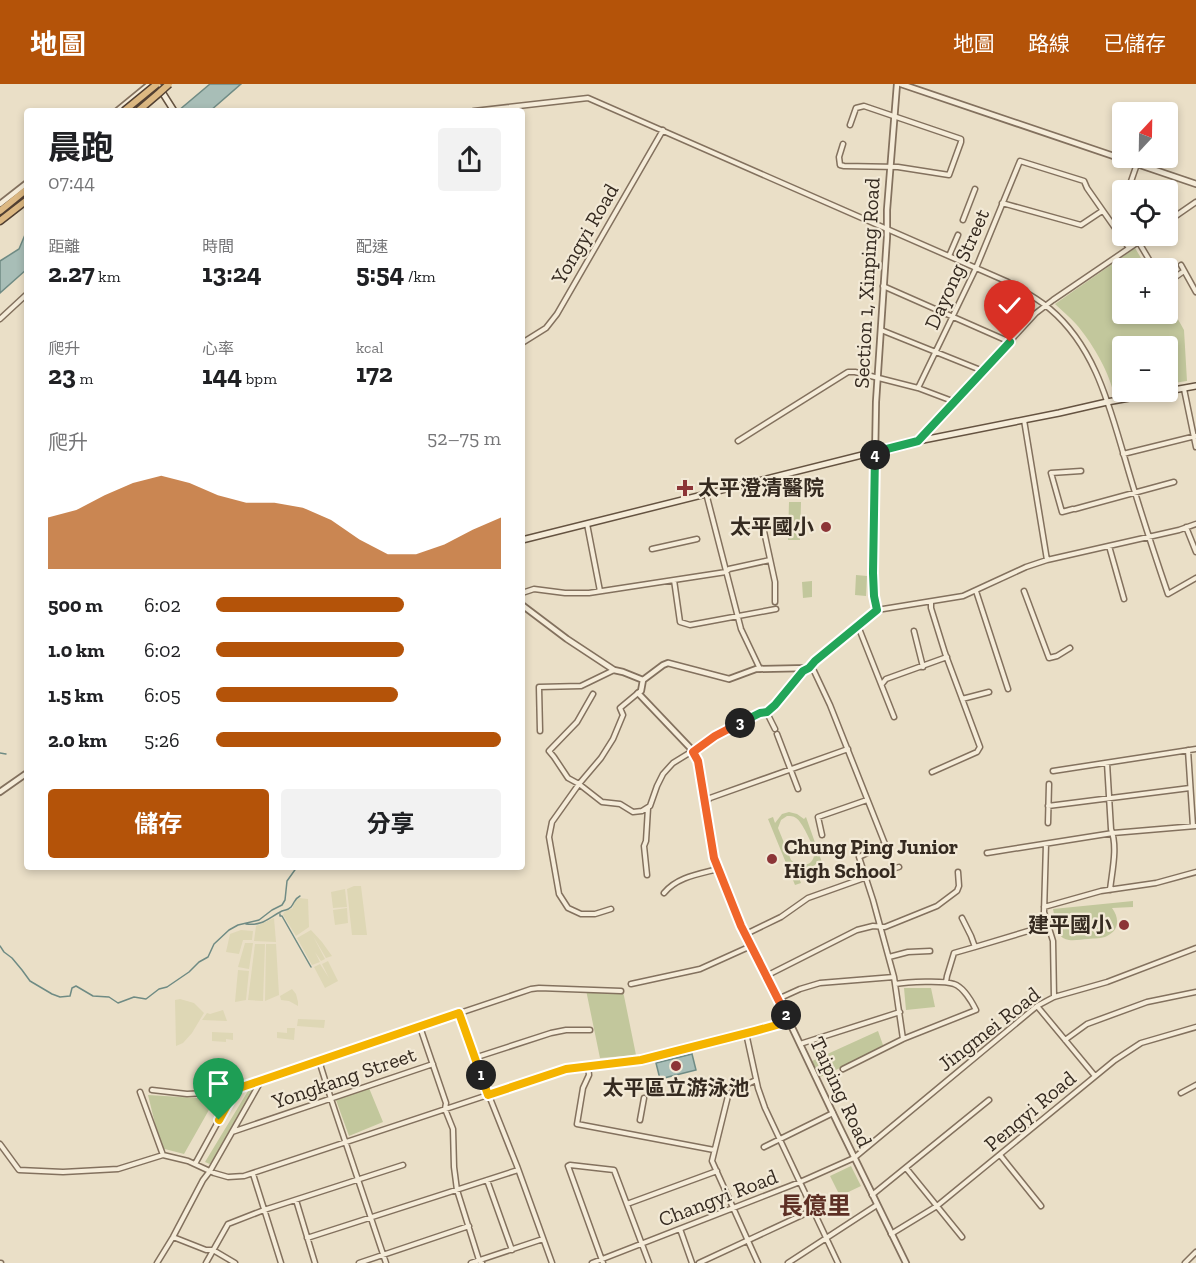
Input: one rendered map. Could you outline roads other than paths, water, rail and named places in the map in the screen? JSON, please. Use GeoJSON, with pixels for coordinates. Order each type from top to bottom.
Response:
{"type":"FeatureCollection","features":[{"type":"Feature","properties":{"kind":"highway"},"geometry":{"type":"LineString","coordinates":[[142,108],[168,84]]}},
{"type":"Feature","properties":{"kind":"highway"},"geometry":{"type":"LineString","coordinates":[[128,108],[157,85]]}},
{"type":"Feature","properties":{"kind":"highway"},"geometry":{"type":"LineString","coordinates":[[0,211],[24,191]]}},
{"type":"Feature","properties":{"kind":"highway"},"geometry":{"type":"LineString","coordinates":[[0,221],[24,202]]}},
{"type":"Feature","properties":{"kind":"main road"},"geometry":{"type":"LineString","coordinates":[[157,85],[172,108]]}},
{"type":"Feature","properties":{"kind":"main road"},"geometry":{"type":"LineString","coordinates":[[525,539],[918,441],[1196,386]]}},
{"type":"Feature","properties":{"kind":"street"},"geometry":{"type":"LineString","coordinates":[[121,108],[150,84]]}},
{"type":"Feature","properties":{"kind":"street"},"geometry":{"type":"LineString","coordinates":[[899,84],[1112,156]]}},
{"type":"Feature","properties":{"kind":"street","name":"Section 1, Xinping Road"},"geometry":{"type":"LineString","coordinates":[[877,610],[874,584],[877,377],[890,166],[899,84]]}},
{"type":"Feature","properties":{"kind":"street"},"geometry":{"type":"LineString","coordinates":[[500,108],[588,98],[976,268],[1020,289],[1046,306],[1063,322],[1082,347],[1097,374],[1168,594],[1196,578]]}},
{"type":"Feature","properties":{"kind":"street"},"geometry":{"type":"LineString","coordinates":[[843,144],[839,157],[840,165],[847,167],[890,166],[949,175],[961,142],[961,139],[864,106],[856,108],[850,126]]}},
{"type":"Feature","properties":{"kind":"street","name":"Yongyi Road"},"geometry":{"type":"LineString","coordinates":[[525,341],[546,328],[557,314],[663,130]]}},
{"type":"Feature","properties":{"kind":"street","name":"Dayong Street"},"geometry":{"type":"LineString","coordinates":[[918,388],[976,268],[1020,161],[1084,181],[1102,210]]}},
{"type":"Feature","properties":{"kind":"street"},"geometry":{"type":"LineString","coordinates":[[1149,168],[1196,184]]}},
{"type":"Feature","properties":{"kind":"street"},"geometry":{"type":"LineString","coordinates":[[0,204],[24,185]]}},
{"type":"Feature","properties":{"kind":"street"},"geometry":{"type":"LineString","coordinates":[[963,220],[975,189]]}},
{"type":"Feature","properties":{"kind":"street"},"geometry":{"type":"LineString","coordinates":[[1002,203],[1081,225],[1102,210],[1129,248]]}},
{"type":"Feature","properties":{"kind":"street"},"geometry":{"type":"LineString","coordinates":[[1178,214],[1194,203],[1196,209]]}},
{"type":"Feature","properties":{"kind":"street"},"geometry":{"type":"LineString","coordinates":[[949,256],[958,235]]}},
{"type":"Feature","properties":{"kind":"street"},"geometry":{"type":"LineString","coordinates":[[918,441],[1036,313],[1132,246]]}},
{"type":"Feature","properties":{"kind":"street"},"geometry":{"type":"LineString","coordinates":[[1180,265],[1196,292]]}},
{"type":"Feature","properties":{"kind":"street"},"geometry":{"type":"LineString","coordinates":[[1178,275],[1184,271]]}},
{"type":"Feature","properties":{"kind":"street"},"geometry":{"type":"LineString","coordinates":[[883,286],[1010,342]]}},
{"type":"Feature","properties":{"kind":"street"},"geometry":{"type":"LineString","coordinates":[[0,319],[24,297]]}},
{"type":"Feature","properties":{"kind":"street"},"geometry":{"type":"LineString","coordinates":[[880,330],[983,371]]}},
{"type":"Feature","properties":{"kind":"street"},"geometry":{"type":"LineString","coordinates":[[738,441],[848,372],[918,388],[955,402]]}},
{"type":"Feature","properties":{"kind":"street"},"geometry":{"type":"LineString","coordinates":[[1184,389],[1196,447]]}},
{"type":"Feature","properties":{"kind":"street"},"geometry":{"type":"LineString","coordinates":[[1024,420],[1047,560]]}},
{"type":"Feature","properties":{"kind":"street"},"geometry":{"type":"LineString","coordinates":[[1124,454],[1195,436]]}},
{"type":"Feature","properties":{"kind":"street"},"geometry":{"type":"LineString","coordinates":[[1081,471],[1051,473],[1062,512],[1174,482]]}},
{"type":"Feature","properties":{"kind":"street"},"geometry":{"type":"LineString","coordinates":[[706,494],[737,616],[744,637],[760,669]]}},
{"type":"Feature","properties":{"kind":"street"},"geometry":{"type":"LineString","coordinates":[[744,527],[762,522],[774,582],[775,602]]}},
{"type":"Feature","properties":{"kind":"street"},"geometry":{"type":"LineString","coordinates":[[587,524],[600,591]]}},
{"type":"Feature","properties":{"kind":"street"},"geometry":{"type":"LineString","coordinates":[[647,875],[645,843],[648,808],[667,769],[687,753],[693,752],[715,736],[760,713],[767,712],[803,671],[877,610],[963,596],[1026,567],[1047,560],[1196,524]]}},
{"type":"Feature","properties":{"kind":"street"},"geometry":{"type":"LineString","coordinates":[[1186,527],[1196,552]]}},
{"type":"Feature","properties":{"kind":"street"},"geometry":{"type":"LineString","coordinates":[[652,549],[697,539]]}},
{"type":"Feature","properties":{"kind":"street"},"geometry":{"type":"LineString","coordinates":[[1109,546],[1124,599]]}},
{"type":"Feature","properties":{"kind":"street"},"geometry":{"type":"LineString","coordinates":[[525,592],[534,589],[565,593],[600,591],[726,572],[729,569],[770,560]]}},
{"type":"Feature","properties":{"kind":"street"},"geometry":{"type":"LineString","coordinates":[[674,580],[680,622],[690,625],[776,609]]}},
{"type":"Feature","properties":{"kind":"street"},"geometry":{"type":"LineString","coordinates":[[976,591],[1008,689]]}},
{"type":"Feature","properties":{"kind":"street"},"geometry":{"type":"LineString","coordinates":[[1024,591],[1049,658],[1058,656],[1070,648]]}},
{"type":"Feature","properties":{"kind":"street"},"geometry":{"type":"LineString","coordinates":[[931,602],[931,608],[979,749],[973,754],[932,772]]}},
{"type":"Feature","properties":{"kind":"street"},"geometry":{"type":"LineString","coordinates":[[525,607],[614,670],[643,680]]}},
{"type":"Feature","properties":{"kind":"street"},"geometry":{"type":"LineString","coordinates":[[858,626],[894,717]]}},
{"type":"Feature","properties":{"kind":"street"},"geometry":{"type":"LineString","coordinates":[[914,631],[923,667]]}},
{"type":"Feature","properties":{"kind":"street"},"geometry":{"type":"LineString","coordinates":[[882,684],[886,679],[947,657]]}},
{"type":"Feature","properties":{"kind":"street"},"geometry":{"type":"LineString","coordinates":[[611,909],[596,914],[581,914],[568,908],[559,894],[549,837],[552,822],[610,743],[623,715],[620,708],[641,691],[643,680],[663,664],[668,663],[729,679],[756,669],[809,668],[814,671],[822,686],[885,844],[859,856],[894,977],[903,1039]]}},
{"type":"Feature","properties":{"kind":"street"},"geometry":{"type":"LineString","coordinates":[[540,731],[539,687],[581,686],[614,670]]}},
{"type":"Feature","properties":{"kind":"street"},"geometry":{"type":"LineString","coordinates":[[962,699],[988,692]]}},
{"type":"Feature","properties":{"kind":"street","name":"Taiping Road"},"geometry":{"type":"LineString","coordinates":[[638,693],[693,752],[698,761],[712,850],[718,869],[766,976],[906,1263]]}},
{"type":"Feature","properties":{"kind":"street"},"geometry":{"type":"LineString","coordinates":[[593,694],[577,722],[549,751],[567,778],[606,804],[620,804],[636,812],[648,808]]}},
{"type":"Feature","properties":{"kind":"street"},"geometry":{"type":"LineString","coordinates":[[767,712],[798,789]]}},
{"type":"Feature","properties":{"kind":"street"},"geometry":{"type":"LineString","coordinates":[[705,803],[710,798],[848,749]]}},
{"type":"Feature","properties":{"kind":"street"},"geometry":{"type":"LineString","coordinates":[[1053,771],[1196,749]]}},
{"type":"Feature","properties":{"kind":"street"},"geometry":{"type":"LineString","coordinates":[[987,853],[1113,833],[1194,826],[1188,750]]}},
{"type":"Feature","properties":{"kind":"street"},"geometry":{"type":"LineString","coordinates":[[1107,763],[1113,833],[1110,890]]}},
{"type":"Feature","properties":{"kind":"street"},"geometry":{"type":"LineString","coordinates":[[0,792],[24,775]]}},
{"type":"Feature","properties":{"kind":"street"},"geometry":{"type":"LineString","coordinates":[[1048,823],[1049,784]]}},
{"type":"Feature","properties":{"kind":"street"},"geometry":{"type":"LineString","coordinates":[[1048,806],[1190,788]]}},
{"type":"Feature","properties":{"kind":"street"},"geometry":{"type":"LineString","coordinates":[[822,835],[818,817],[867,800]]}},
{"type":"Feature","properties":{"kind":"street"},"geometry":{"type":"LineString","coordinates":[[1046,844],[1044,907],[1053,941],[1054,997]]}},
{"type":"Feature","properties":{"kind":"street"},"geometry":{"type":"LineString","coordinates":[[746,934],[781,917],[808,898],[899,867]]}},
{"type":"Feature","properties":{"kind":"street"},"geometry":{"type":"LineString","coordinates":[[664,893],[681,880],[718,869]]}},
{"type":"Feature","properties":{"kind":"street"},"geometry":{"type":"LineString","coordinates":[[766,976],[857,930],[880,925],[885,927],[936,906],[957,891],[958,872]]}},
{"type":"Feature","properties":{"kind":"street"},"geometry":{"type":"LineString","coordinates":[[1044,907],[1101,891],[1156,883],[1196,872]]}},
{"type":"Feature","properties":{"kind":"street"},"geometry":{"type":"LineString","coordinates":[[962,918],[975,947]]}},
{"type":"Feature","properties":{"kind":"street"},"geometry":{"type":"LineString","coordinates":[[946,982],[946,975],[954,953],[1048,925]]}},
{"type":"Feature","properties":{"kind":"street"},"geometry":{"type":"LineString","coordinates":[[631,984],[690,972],[726,959],[752,946]]}},
{"type":"Feature","properties":{"kind":"street","name":"Jingmei Road"},"geometry":{"type":"LineString","coordinates":[[854,1158],[1037,1006],[1054,997],[1107,982],[1196,948]]}},
{"type":"Feature","properties":{"kind":"street"},"geometry":{"type":"LineString","coordinates":[[889,957],[908,952],[930,951]]}},
{"type":"Feature","properties":{"kind":"street"},"geometry":{"type":"LineString","coordinates":[[778,999],[820,983],[894,977]]}},
{"type":"Feature","properties":{"kind":"street"},"geometry":{"type":"LineString","coordinates":[[843,1069],[903,1039],[976,1010],[963,991],[955,984],[946,982],[895,984]]}},
{"type":"Feature","properties":{"kind":"street"},"geometry":{"type":"LineString","coordinates":[[152,1090],[203,1094],[236,1089],[534,988],[621,991]]}},
{"type":"Feature","properties":{"kind":"street"},"geometry":{"type":"LineString","coordinates":[[1065,1040],[1087,1024],[1107,1016],[1147,1002],[1196,992]]}},
{"type":"Feature","properties":{"kind":"street"},"geometry":{"type":"LineString","coordinates":[[1037,1006],[1095,1076]]}},
{"type":"Feature","properties":{"kind":"street"},"geometry":{"type":"LineString","coordinates":[[800,1044],[900,1012]]}},
{"type":"Feature","properties":{"kind":"street"},"geometry":{"type":"LineString","coordinates":[[459,1013],[552,1263]]}},
{"type":"Feature","properties":{"kind":"street"},"geometry":{"type":"LineString","coordinates":[[0,1144],[19,1170],[81,1172],[118,1169],[163,1155],[184,1160],[210,1172],[236,1177],[253,1174],[566,1069],[641,1060],[784,1023],[788,1019]]}},
{"type":"Feature","properties":{"kind":"street"},"geometry":{"type":"LineString","coordinates":[[420,1027],[453,1129],[457,1190],[481,1262]]}},
{"type":"Feature","properties":{"kind":"street","name":"Pengyi Road"},"geometry":{"type":"LineString","coordinates":[[891,1234],[937,1206],[1108,1065],[1141,1043],[1196,1027]]}},
{"type":"Feature","properties":{"kind":"street"},"geometry":{"type":"LineString","coordinates":[[474,1058],[551,1033],[572,1029],[590,1030]]}},
{"type":"Feature","properties":{"kind":"street"},"geometry":{"type":"LineString","coordinates":[[746,1033],[756,1080],[765,1108],[838,1263]]}},
{"type":"Feature","properties":{"kind":"street"},"geometry":{"type":"LineString","coordinates":[[320,1060],[386,1263]]}},
{"type":"Feature","properties":{"kind":"street","name":"Yongkang Street"},"geometry":{"type":"LineString","coordinates":[[232,1132],[433,1064]]}},
{"type":"Feature","properties":{"kind":"street"},"geometry":{"type":"LineString","coordinates":[[588,1065],[589,1075],[581,1096],[577,1124],[714,1150]]}},
{"type":"Feature","properties":{"kind":"street"},"geometry":{"type":"LineString","coordinates":[[157,1263],[261,1080]]}},
{"type":"Feature","properties":{"kind":"street"},"geometry":{"type":"LineString","coordinates":[[756,1080],[733,1091],[728,1096],[712,1161],[758,1263]]}},
{"type":"Feature","properties":{"kind":"street"},"geometry":{"type":"LineString","coordinates":[[1180,1093],[1196,1085]]}},
{"type":"Feature","properties":{"kind":"street"},"geometry":{"type":"LineString","coordinates":[[195,1164],[236,1089]]}},
{"type":"Feature","properties":{"kind":"street"},"geometry":{"type":"LineString","coordinates":[[141,1092],[163,1155]]}},
{"type":"Feature","properties":{"kind":"street"},"geometry":{"type":"LineString","coordinates":[[640,1120],[644,1098]]}},
{"type":"Feature","properties":{"kind":"street"},"geometry":{"type":"LineString","coordinates":[[872,1195],[989,1100]]}},
{"type":"Feature","properties":{"kind":"street"},"geometry":{"type":"LineString","coordinates":[[764,1147],[833,1113]]}},
{"type":"Feature","properties":{"kind":"street"},"geometry":{"type":"LineString","coordinates":[[1000,1155],[1041,1206]]}},
{"type":"Feature","properties":{"kind":"street","name":"Changyi Road"},"geometry":{"type":"LineString","coordinates":[[592,1263],[800,1182],[854,1158]]}},
{"type":"Feature","properties":{"kind":"street"},"geometry":{"type":"LineString","coordinates":[[206,1263],[228,1224],[403,1165]]}},
{"type":"Feature","properties":{"kind":"street"},"geometry":{"type":"LineString","coordinates":[[602,1261],[568,1166],[570,1165],[614,1170],[649,1263]]}},
{"type":"Feature","properties":{"kind":"street"},"geometry":{"type":"LineString","coordinates":[[906,1168],[962,1237]]}},
{"type":"Feature","properties":{"kind":"street"},"geometry":{"type":"LineString","coordinates":[[307,1238],[518,1170]]}},
{"type":"Feature","properties":{"kind":"street"},"geometry":{"type":"LineString","coordinates":[[627,1204],[717,1171]]}},
{"type":"Feature","properties":{"kind":"street"},"geometry":{"type":"LineString","coordinates":[[253,1174],[281,1263]]}},
{"type":"Feature","properties":{"kind":"street"},"geometry":{"type":"LineString","coordinates":[[487,1180],[512,1250]]}},
{"type":"Feature","properties":{"kind":"street"},"geometry":{"type":"LineString","coordinates":[[296,1200],[315,1263]]}},
{"type":"Feature","properties":{"kind":"street"},"geometry":{"type":"LineString","coordinates":[[788,1263],[877,1205]]}},
{"type":"Feature","properties":{"kind":"street"},"geometry":{"type":"LineString","coordinates":[[699,1263],[813,1209]]}},
{"type":"Feature","properties":{"kind":"street"},"geometry":{"type":"LineString","coordinates":[[359,1263],[469,1226]]}},
{"type":"Feature","properties":{"kind":"street"},"geometry":{"type":"LineString","coordinates":[[680,1229],[693,1263]]}},
{"type":"Feature","properties":{"kind":"street"},"geometry":{"type":"LineString","coordinates":[[173,1237],[206,1250],[213,1250],[235,1263]]}},
{"type":"Feature","properties":{"kind":"street"},"geometry":{"type":"LineString","coordinates":[[471,1263],[481,1262],[543,1239]]}},
{"type":"Feature","properties":{"kind":"street"},"geometry":{"type":"LineString","coordinates":[[1185,1263],[1196,1252]]}},
{"type":"Feature","properties":{"kind":"water"},"geometry":{"type":"Polygon","coordinates":[[[210,84],[241,84],[213,108],[182,108],[210,84]]]}},
{"type":"Feature","properties":{"kind":"water"},"geometry":{"type":"Polygon","coordinates":[[[24,237],[24,272],[0,293],[0,261],[19,249],[24,237]]]}},
{"type":"Feature","properties":{"kind":"water","name":"太平區立游泳池"},"geometry":{"type":"Polygon","coordinates":[[[692,1054],[696,1070],[660,1079],[656,1063],[692,1054]]]}},
{"type":"Feature","properties":{"kind":"waterway"},"geometry":{"type":"LineString","coordinates":[[0,753],[6,754]]}},
{"type":"Feature","properties":{"kind":"waterway"},"geometry":{"type":"LineString","coordinates":[[0,946],[30,981],[60,997],[70,996],[72,988],[76,986],[93,996],[109,997],[118,1003],[134,997],[146,999],[159,989],[167,987],[208,957],[214,944],[229,930],[238,925],[259,920],[282,905],[285,900],[287,881],[295,870]]}},
{"type":"Feature","properties":{"kind":"waterway"},"geometry":{"type":"LineString","coordinates":[[246,924],[261,923],[291,907],[300,896]]}},
{"type":"Feature","properties":{"kind":"waterway"},"geometry":{"type":"LineString","coordinates":[[280,914],[311,967]]}},
{"type":"Feature","properties":{"kind":"place","name":"太平澄清醫院"},"geometry":{"type":"Point","coordinates":[685,488]}},
{"type":"Feature","properties":{"kind":"place","name":"太平國小"},"geometry":{"type":"Point","coordinates":[826,527]}},
{"type":"Feature","properties":{"kind":"place","name":"Chung Ping Junior High School"},"geometry":{"type":"Point","coordinates":[772,859]}},
{"type":"Feature","properties":{"kind":"place","name":"建平國小"},"geometry":{"type":"Point","coordinates":[1124,925]}},
{"type":"Feature","properties":{"kind":"place","name":"太平區立游泳池"},"geometry":{"type":"Point","coordinates":[676,1066]}},
{"type":"Feature","properties":{"kind":"district","name":"長億里"},"geometry":{"type":"Point","coordinates":[815,1206]}}]}
